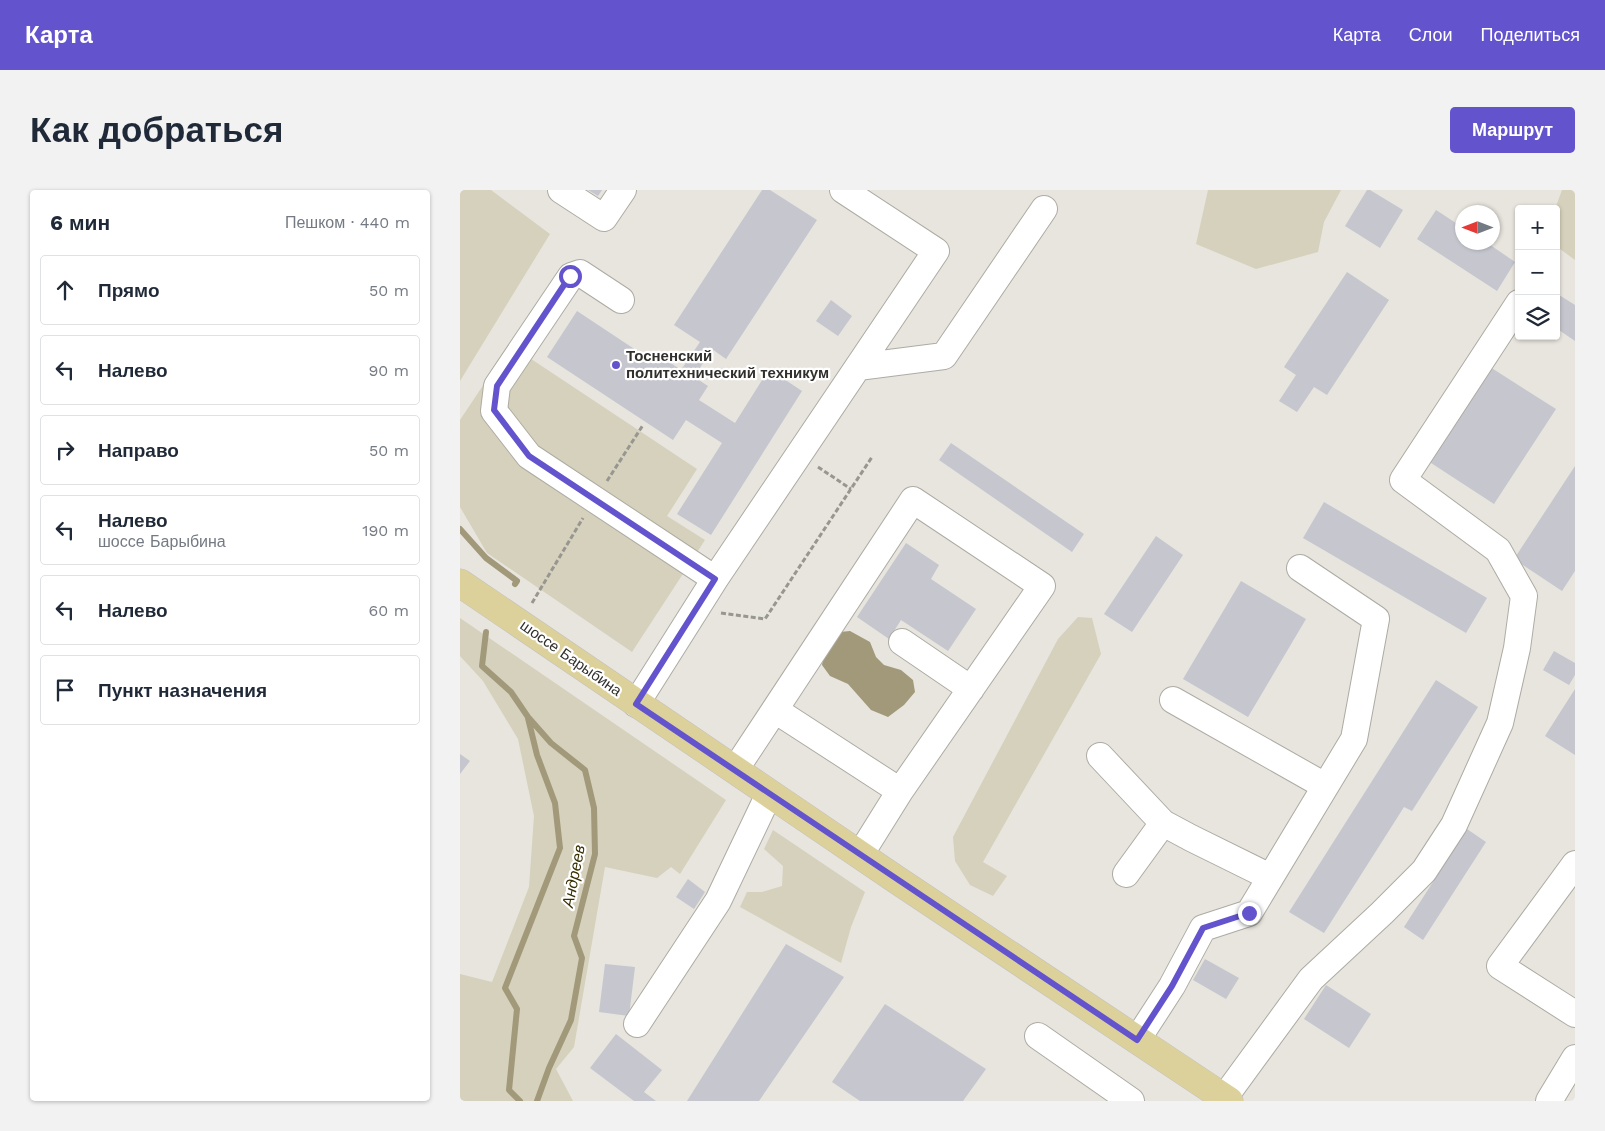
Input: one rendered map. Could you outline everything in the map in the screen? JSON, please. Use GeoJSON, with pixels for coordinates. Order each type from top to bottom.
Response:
{"type":"FeatureCollection","features":[{"type":"Feature","properties":{"kind":"main road","name":"шоссе Барыбина"},"geometry":{"type":"LineString","coordinates":[[460,583],[589,669],[636,704],[769,794],[1227,1099]]}},
{"type":"Feature","properties":{"kind":"lane"},"geometry":{"type":"LineString","coordinates":[[561,190],[604,218],[623,190]]}},
{"type":"Feature","properties":{"kind":"lane"},"geometry":{"type":"LineString","coordinates":[[636,704],[715,579],[936,251],[843,190]]}},
{"type":"Feature","properties":{"kind":"lane"},"geometry":{"type":"LineString","coordinates":[[858,367],[944,356],[1044,209]]}},
{"type":"Feature","properties":{"kind":"lane"},"geometry":{"type":"LineString","coordinates":[[621,300],[580,273],[570,276],[497,386],[494,410],[529,456],[715,579]]}},
{"type":"Feature","properties":{"kind":"lane"},"geometry":{"type":"LineString","coordinates":[[1227,1099],[1311,979],[1424,871],[1454,825],[1500,724],[1517,648],[1524,596],[1498,550],[1403,480],[1515,309]]}},
{"type":"Feature","properties":{"kind":"lane"},"geometry":{"type":"LineString","coordinates":[[735,770],[913,500],[1042,586],[900,791],[860,854]]}},
{"type":"Feature","properties":{"kind":"lane"},"geometry":{"type":"LineString","coordinates":[[1137,1040],[1172,986],[1203,928],[1249,913],[1354,739],[1376,619],[1300,568]]}},
{"type":"Feature","properties":{"kind":"lane"},"geometry":{"type":"LineString","coordinates":[[902,642],[971,689]]}},
{"type":"Feature","properties":{"kind":"lane"},"geometry":{"type":"LineString","coordinates":[[1174,700],[1325,786]]}},
{"type":"Feature","properties":{"kind":"lane"},"geometry":{"type":"LineString","coordinates":[[775,710],[900,791]]}},
{"type":"Feature","properties":{"kind":"lane"},"geometry":{"type":"LineString","coordinates":[[1100,756],[1163,823],[1270,877]]}},
{"type":"Feature","properties":{"kind":"lane"},"geometry":{"type":"LineString","coordinates":[[637,1024],[718,901],[769,794]]}},
{"type":"Feature","properties":{"kind":"lane"},"geometry":{"type":"LineString","coordinates":[[1126,874],[1163,823]]}},
{"type":"Feature","properties":{"kind":"lane"},"geometry":{"type":"LineString","coordinates":[[1575,864],[1500,966],[1575,1014]]}},
{"type":"Feature","properties":{"kind":"lane"},"geometry":{"type":"LineString","coordinates":[[1038,1036],[1131,1101]]}},
{"type":"Feature","properties":{"kind":"lane"},"geometry":{"type":"LineString","coordinates":[[1549,1101],[1575,1058]]}},
{"type":"Feature","properties":{"kind":"path"},"geometry":{"type":"LineString","coordinates":[[530,606],[643,425]]}},
{"type":"Feature","properties":{"kind":"path"},"geometry":{"type":"LineString","coordinates":[[799,454],[851,489]]}},
{"type":"Feature","properties":{"kind":"path"},"geometry":{"type":"LineString","coordinates":[[695,610],[765,619],[872,457]]}},
{"type":"Feature","properties":{"kind":"shaded area"},"geometry":{"type":"Polygon","coordinates":[[[460,190],[491,190],[550,234],[460,381],[460,190]]]}},
{"type":"Feature","properties":{"kind":"shaded area"},"geometry":{"type":"Polygon","coordinates":[[[1208,190],[1341,190],[1324,222],[1318,252],[1256,269],[1196,244],[1208,190]]]}},
{"type":"Feature","properties":{"kind":"shaded area"},"geometry":{"type":"Polygon","coordinates":[[[1562,190],[1575,190],[1575,260],[1560,249],[1560,205],[1556,205],[1562,190]]]}},
{"type":"Feature","properties":{"kind":"shaded area"},"geometry":{"type":"Polygon","coordinates":[[[510,345],[697,469],[667,516],[705,540],[632,652],[487,553],[460,507],[460,420],[510,345]]]}},
{"type":"Feature","properties":{"kind":"shaded area"},"geometry":{"type":"Polygon","coordinates":[[[1078,617],[1092,618],[1101,654],[983,862],[1007,876],[993,896],[970,885],[955,861],[953,837],[1058,639],[1078,617]]]}},
{"type":"Feature","properties":{"kind":"shaded area"},"geometry":{"type":"Polygon","coordinates":[[[460,618],[726,800],[680,874],[671,867],[657,878],[605,867],[574,1047],[556,1069],[573,1101],[460,1101],[460,974],[492,982],[529,887],[534,816],[518,739],[483,681],[460,656],[460,618]]]}},
{"type":"Feature","properties":{"kind":"shaded area"},"geometry":{"type":"Polygon","coordinates":[[[850,631],[870,642],[876,657],[884,665],[901,670],[913,680],[915,692],[904,705],[888,717],[871,710],[848,684],[830,676],[822,665],[824,654],[840,632],[850,631]]]}},
{"type":"Feature","properties":{"kind":"shaded area"},"geometry":{"type":"Polygon","coordinates":[[[773,830],[865,892],[851,927],[841,963],[740,907],[747,892],[762,892],[782,886],[783,866],[764,849],[773,830]]]}},
{"type":"Feature","properties":{"kind":"building"},"geometry":{"type":"Polygon","coordinates":[[[588,190],[602,190],[598,196],[588,190]]]}},
{"type":"Feature","properties":{"kind":"building","name":"Тосненский политехнический техникум"},"geometry":{"type":"Polygon","coordinates":[[[762,190],[770,190],[817,220],[726,359],[712,349],[694,377],[708,386],[699,400],[735,423],[769,369],[802,391],[711,535],[677,514],[722,443],[686,420],[673,440],[547,357],[577,311],[651,360],[656,353],[681,370],[700,342],[674,325],[762,190]]]}},
{"type":"Feature","properties":{"kind":"building"},"geometry":{"type":"Polygon","coordinates":[[[1367,190],[1403,210],[1380,248],[1345,226],[1367,190]]]}},
{"type":"Feature","properties":{"kind":"building"},"geometry":{"type":"Polygon","coordinates":[[[1436,210],[1455,222],[1455,250],[1498,250],[1515,262],[1497,291],[1417,239],[1436,210]]]}},
{"type":"Feature","properties":{"kind":"building"},"geometry":{"type":"Polygon","coordinates":[[[1347,272],[1389,300],[1327,395],[1314,387],[1297,412],[1279,401],[1296,375],[1284,367],[1347,272]]]}},
{"type":"Feature","properties":{"kind":"building"},"geometry":{"type":"Polygon","coordinates":[[[1560,296],[1575,305],[1575,341],[1560,331],[1560,296]]]}},
{"type":"Feature","properties":{"kind":"building"},"geometry":{"type":"Polygon","coordinates":[[[831,300],[852,316],[838,336],[816,321],[831,300]]]}},
{"type":"Feature","properties":{"kind":"building"},"geometry":{"type":"Polygon","coordinates":[[[1490,367],[1556,409],[1494,504],[1428,461],[1490,367]]]}},
{"type":"Feature","properties":{"kind":"building"},"geometry":{"type":"Polygon","coordinates":[[[951,443],[1084,534],[1072,552],[939,460],[951,443]]]}},
{"type":"Feature","properties":{"kind":"building"},"geometry":{"type":"Polygon","coordinates":[[[1575,466],[1575,571],[1562,591],[1514,559],[1575,466]]]}},
{"type":"Feature","properties":{"kind":"building"},"geometry":{"type":"Polygon","coordinates":[[[1324,502],[1487,598],[1466,633],[1303,538],[1324,502]]]}},
{"type":"Feature","properties":{"kind":"building"},"geometry":{"type":"Polygon","coordinates":[[[1156,536],[1183,555],[1132,632],[1104,614],[1156,536]]]}},
{"type":"Feature","properties":{"kind":"building"},"geometry":{"type":"Polygon","coordinates":[[[906,543],[939,565],[931,579],[976,609],[948,651],[901,620],[889,639],[857,617],[906,543]]]}},
{"type":"Feature","properties":{"kind":"building"},"geometry":{"type":"Polygon","coordinates":[[[1241,581],[1306,619],[1248,717],[1183,679],[1241,581]]]}},
{"type":"Feature","properties":{"kind":"building"},"geometry":{"type":"Polygon","coordinates":[[[1554,651],[1575,663],[1575,675],[1569,685],[1543,670],[1554,651]]]}},
{"type":"Feature","properties":{"kind":"building"},"geometry":{"type":"Polygon","coordinates":[[[1436,680],[1478,707],[1412,811],[1404,807],[1324,933],[1289,912],[1436,680]]]}},
{"type":"Feature","properties":{"kind":"building"},"geometry":{"type":"Polygon","coordinates":[[[1575,689],[1575,755],[1545,736],[1575,689]]]}},
{"type":"Feature","properties":{"kind":"building"},"geometry":{"type":"Polygon","coordinates":[[[460,754],[470,761],[460,774],[460,754]]]}},
{"type":"Feature","properties":{"kind":"building"},"geometry":{"type":"Polygon","coordinates":[[[1467,829],[1486,842],[1423,940],[1404,927],[1467,829]]]}},
{"type":"Feature","properties":{"kind":"building"},"geometry":{"type":"Polygon","coordinates":[[[688,879],[705,892],[694,909],[676,897],[688,879]]]}},
{"type":"Feature","properties":{"kind":"building"},"geometry":{"type":"Polygon","coordinates":[[[786,944],[844,977],[759,1101],[687,1101],[786,944]]]}},
{"type":"Feature","properties":{"kind":"building"},"geometry":{"type":"Polygon","coordinates":[[[1205,959],[1239,978],[1226,999],[1193,980],[1205,959]]]}},
{"type":"Feature","properties":{"kind":"building"},"geometry":{"type":"Polygon","coordinates":[[[605,964],[635,967],[629,1016],[599,1012],[605,964]]]}},
{"type":"Feature","properties":{"kind":"building"},"geometry":{"type":"Polygon","coordinates":[[[1326,985],[1371,1014],[1349,1048],[1304,1019],[1326,985]]]}},
{"type":"Feature","properties":{"kind":"building"},"geometry":{"type":"Polygon","coordinates":[[[885,1004],[986,1069],[963,1101],[860,1101],[832,1082],[885,1004]]]}},
{"type":"Feature","properties":{"kind":"building"},"geometry":{"type":"Polygon","coordinates":[[[616,1034],[662,1070],[644,1092],[656,1101],[634,1101],[590,1068],[616,1034]]]}},
{"type":"Feature","properties":{"kind":"waterway","name":"Андреев"},"geometry":{"type":"LineString","coordinates":[[460,529],[486,558],[517,581],[515,584]]}},
{"type":"Feature","properties":{"kind":"waterway","name":"Андреев"},"geometry":{"type":"LineString","coordinates":[[486,632],[482,666],[511,692],[528,717],[551,743],[585,770],[594,808],[595,854],[574,936],[582,958],[571,1020],[549,1068],[537,1101]]}},
{"type":"Feature","properties":{"kind":"waterway"},"geometry":{"type":"LineString","coordinates":[[520,1101],[509,1090],[517,1009],[505,988],[560,848],[555,803],[537,755],[528,718]]}},
{"type":"Feature","properties":{"kind":"place","name":"Тосненский политехнический техникум"},"geometry":{"type":"Point","coordinates":[616,365]}},
{"type":"Feature","properties":{"kind":"route"},"geometry":{"type":"LineString","coordinates":[[570,276],[497,386],[494,410],[529,456],[715,579],[636,704],[1137,1040],[1172,986],[1203,928],[1249,913]]}}]}
